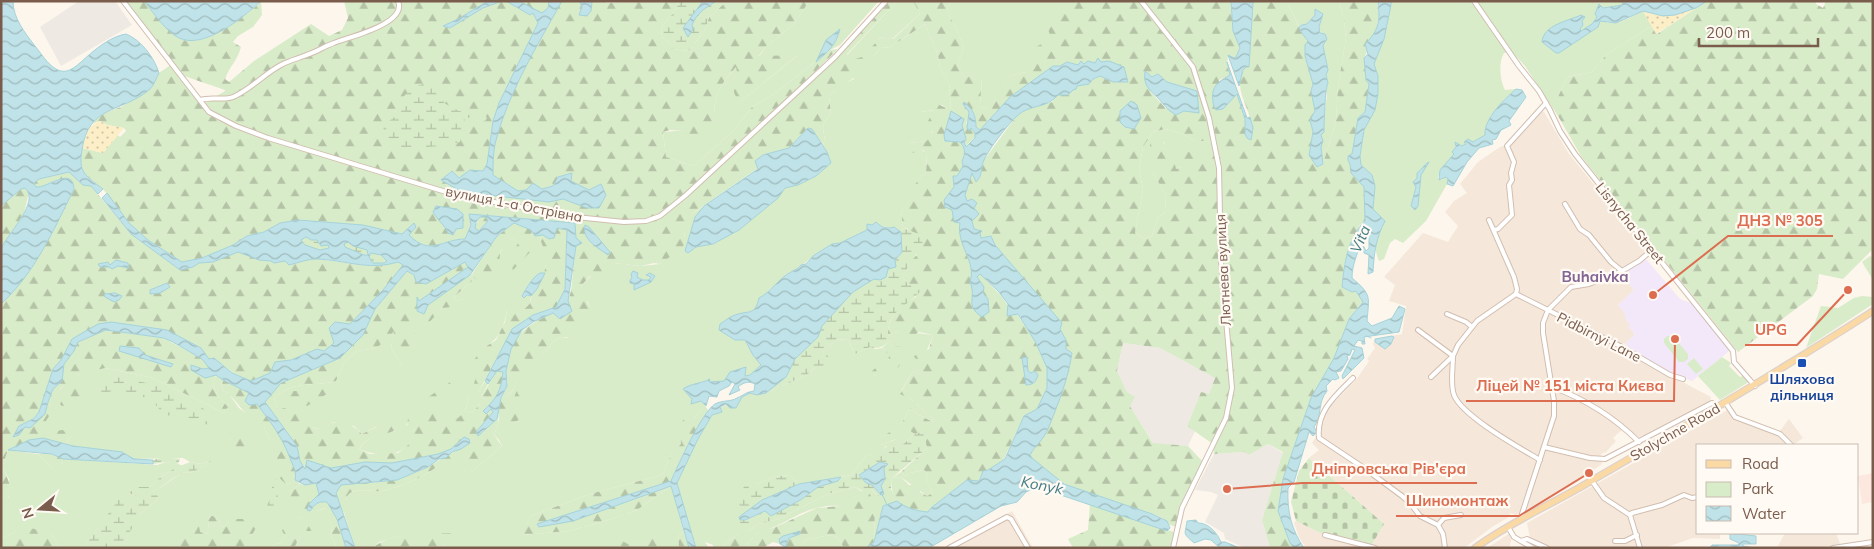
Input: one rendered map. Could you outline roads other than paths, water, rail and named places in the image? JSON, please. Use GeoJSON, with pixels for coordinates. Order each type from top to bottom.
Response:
{"type":"FeatureCollection","features":[{"type":"Feature","properties":{"kind":"main road","name":"Stolychne Road"},"geometry":{"type":"LineString","coordinates":[[1475,548],[1520,520],[1592,481],[1754,386],[1873,311]]}},
{"type":"Feature","properties":{"kind":"street","name":"вулиця 1-а Острівна"},"geometry":{"type":"LineString","coordinates":[[123,1],[209,112],[236,126],[268,138],[456,195],[576,217],[624,222],[646,221],[660,216],[773,116],[835,57],[886,1]]}},
{"type":"Feature","properties":{"kind":"street"},"geometry":{"type":"LineString","coordinates":[[200,100],[207,97],[223,98],[235,96],[278,66],[332,43],[375,29],[397,14],[400,8],[398,1]]}},
{"type":"Feature","properties":{"kind":"street","name":"Лютнева вулиця"},"geometry":{"type":"LineString","coordinates":[[1141,1],[1193,67],[1198,78],[1214,140],[1220,185],[1221,262],[1232,388],[1226,418],[1182,508],[1173,548]]}},
{"type":"Feature","properties":{"kind":"street","name":"Lisnycha Street"},"geometry":{"type":"LineString","coordinates":[[1474,1],[1514,60],[1539,91],[1560,131],[1575,154],[1733,351],[1734,362],[1754,386]]}},
{"type":"Feature","properties":{"kind":"street"},"geometry":{"type":"LineString","coordinates":[[1494,230],[1498,229],[1510,218],[1513,211],[1509,185],[1512,180],[1511,173],[1514,162],[1507,146],[1546,103]]}},
{"type":"Feature","properties":{"kind":"street"},"geometry":{"type":"LineString","coordinates":[[1565,204],[1580,229],[1589,235],[1611,262],[1622,270]]}},
{"type":"Feature","properties":{"kind":"street"},"geometry":{"type":"LineString","coordinates":[[1431,377],[1452,356],[1458,345],[1482,317],[1516,294],[1517,289],[1514,277],[1489,220]]}},
{"type":"Feature","properties":{"kind":"street"},"geometry":{"type":"LineString","coordinates":[[1520,520],[1554,416],[1554,401],[1543,334],[1548,310],[1571,287],[1589,284],[1622,270],[1639,261],[1652,250]]}},
{"type":"Feature","properties":{"kind":"street","name":"Pidbirnyi Lane"},"geometry":{"type":"LineString","coordinates":[[1516,294],[1622,347],[1670,375],[1683,379]]}},
{"type":"Feature","properties":{"kind":"street"},"geometry":{"type":"LineString","coordinates":[[1447,314],[1466,322],[1472,327]]}},
{"type":"Feature","properties":{"kind":"street"},"geometry":{"type":"LineString","coordinates":[[1418,330],[1452,356]]}},
{"type":"Feature","properties":{"kind":"street"},"geometry":{"type":"LineString","coordinates":[[1452,356],[1452,389],[1457,400],[1482,423],[1540,460]]}},
{"type":"Feature","properties":{"kind":"street"},"geometry":{"type":"LineString","coordinates":[[1353,378],[1324,409],[1320,421],[1320,438],[1402,496],[1420,516],[1438,525],[1445,548]]}},
{"type":"Feature","properties":{"kind":"street"},"geometry":{"type":"LineString","coordinates":[[1552,387],[1602,411],[1625,428],[1639,442]]}},
{"type":"Feature","properties":{"kind":"street"},"geometry":{"type":"LineString","coordinates":[[1725,402],[1734,417],[1780,434],[1790,444]]}},
{"type":"Feature","properties":{"kind":"street"},"geometry":{"type":"LineString","coordinates":[[1544,447],[1590,458],[1605,458],[1712,403],[1718,406]]}},
{"type":"Feature","properties":{"kind":"street"},"geometry":{"type":"LineString","coordinates":[[1592,481],[1604,498],[1630,515],[1640,548]]}},
{"type":"Feature","properties":{"kind":"street"},"geometry":{"type":"LineString","coordinates":[[1630,515],[1632,512],[1662,505],[1684,495],[1696,497]]}},
{"type":"Feature","properties":{"kind":"street"},"geometry":{"type":"LineString","coordinates":[[1438,525],[1444,518],[1461,515]]}},
{"type":"Feature","properties":{"kind":"street"},"geometry":{"type":"LineString","coordinates":[[948,548],[1007,516],[1011,519],[1028,548]]}},
{"type":"Feature","properties":{"kind":"street"},"geometry":{"type":"LineString","coordinates":[[1508,527],[1514,537],[1533,548]]}},
{"type":"Feature","properties":{"kind":"street"},"geometry":{"type":"LineString","coordinates":[[1324,535],[1375,548]]}},
{"type":"Feature","properties":{"kind":"street"},"geometry":{"type":"LineString","coordinates":[[1615,540],[1625,541],[1637,535]]}},
{"type":"Feature","properties":{"kind":"street"},"geometry":{"type":"LineString","coordinates":[[1521,541],[1526,539],[1547,548]]}},
{"type":"Feature","properties":{"kind":"street"},"geometry":{"type":"LineString","coordinates":[[1833,548],[1873,542]]}},
{"type":"Feature","properties":{"kind":"water"},"geometry":{"type":"Polygon","coordinates":[[[1,1],[13,1],[17,19],[24,31],[47,61],[56,69],[61,71],[70,70],[106,42],[126,34],[137,40],[146,50],[154,61],[159,73],[149,90],[128,103],[98,117],[85,135],[81,158],[82,169],[88,177],[103,189],[98,194],[91,186],[83,185],[69,172],[39,179],[34,183],[36,187],[40,187],[64,178],[72,182],[74,189],[34,265],[1,304],[1,249],[26,210],[29,194],[25,188],[21,189],[1,206],[1,1]]]}},
{"type":"Feature","properties":{"kind":"water"},"geometry":{"type":"Polygon","coordinates":[[[144,1],[261,1],[223,30],[200,40],[189,41],[179,38],[169,31],[144,1]]]}},
{"type":"Feature","properties":{"kind":"water"},"geometry":{"type":"Polygon","coordinates":[[[502,1],[483,8],[450,28],[443,26],[486,2],[502,1]]]}},
{"type":"Feature","properties":{"kind":"water"},"geometry":{"type":"Polygon","coordinates":[[[506,1],[519,1],[542,13],[548,8],[549,1],[562,1],[524,70],[507,106],[495,144],[493,175],[518,191],[526,190],[533,183],[542,189],[553,186],[558,177],[572,173],[571,181],[589,190],[601,184],[606,195],[599,208],[587,208],[563,199],[549,202],[462,192],[441,180],[452,171],[459,178],[470,170],[483,171],[487,164],[493,121],[499,103],[538,23],[533,13],[530,15],[506,1]]]}},
{"type":"Feature","properties":{"kind":"water"},"geometry":{"type":"Polygon","coordinates":[[[592,1],[591,11],[587,16],[579,15],[582,7],[580,2],[592,1]]]}},
{"type":"Feature","properties":{"kind":"water"},"geometry":{"type":"Polygon","coordinates":[[[703,1],[717,1],[696,17],[692,25],[693,29],[688,37],[683,28],[703,1]]]}},
{"type":"Feature","properties":{"kind":"water"},"geometry":{"type":"Polygon","coordinates":[[[1231,1],[1253,2],[1249,67],[1243,70],[1239,86],[1228,55],[1236,57],[1240,48],[1233,31],[1231,1]]]}},
{"type":"Feature","properties":{"kind":"water","name":"Vita"},"geometry":{"type":"Polygon","coordinates":[[[1379,1],[1391,1],[1391,5],[1384,39],[1374,64],[1378,76],[1378,94],[1375,110],[1364,130],[1360,156],[1361,165],[1372,175],[1375,186],[1373,209],[1385,221],[1379,233],[1373,272],[1368,274],[1369,255],[1364,253],[1363,245],[1366,251],[1369,248],[1369,238],[1361,241],[1352,278],[1363,288],[1368,296],[1367,321],[1372,326],[1392,318],[1399,306],[1405,309],[1399,332],[1364,337],[1365,344],[1358,340],[1354,346],[1362,348],[1364,358],[1343,379],[1342,376],[1355,350],[1352,349],[1341,371],[1336,372],[1339,378],[1333,379],[1326,386],[1327,391],[1322,400],[1314,427],[1317,432],[1313,436],[1309,432],[1294,482],[1288,488],[1291,520],[1304,548],[1294,548],[1290,543],[1278,511],[1283,479],[1311,398],[1334,358],[1349,319],[1363,302],[1356,291],[1352,292],[1342,287],[1348,251],[1359,227],[1365,221],[1364,187],[1351,173],[1348,156],[1352,154],[1358,118],[1365,112],[1369,84],[1366,80],[1364,58],[1368,54],[1365,44],[1377,27],[1379,1]]]}},
{"type":"Feature","properties":{"kind":"water"},"geometry":{"type":"Polygon","coordinates":[[[1623,1],[1707,1],[1696,8],[1675,15],[1663,16],[1643,11],[1616,23],[1600,21],[1598,27],[1559,53],[1556,53],[1542,42],[1543,36],[1547,31],[1557,24],[1581,15],[1585,17],[1582,21],[1581,31],[1592,24],[1597,17],[1595,14],[1599,4],[1603,8],[1622,5],[1623,1]]]}},
{"type":"Feature","properties":{"kind":"water"},"geometry":{"type":"Polygon","coordinates":[[[1315,9],[1323,14],[1319,27],[1320,33],[1325,34],[1327,39],[1323,46],[1328,70],[1326,75],[1328,83],[1325,98],[1324,132],[1321,135],[1323,141],[1321,147],[1323,164],[1317,167],[1309,155],[1313,132],[1310,120],[1315,111],[1311,91],[1313,84],[1305,56],[1305,45],[1308,41],[1299,27],[1307,24],[1315,15],[1315,9]]]}},
{"type":"Feature","properties":{"kind":"water"},"geometry":{"type":"Polygon","coordinates":[[[840,29],[831,48],[816,62],[826,40],[840,29]]]}},
{"type":"Feature","properties":{"kind":"water","name":"Konyk"},"geometry":{"type":"Polygon","coordinates":[[[1098,58],[1101,62],[1109,61],[1124,67],[1128,82],[1113,82],[1100,76],[1093,79],[1089,84],[1077,86],[1068,95],[1058,95],[1043,105],[1022,112],[1009,124],[986,156],[980,177],[976,182],[972,173],[965,195],[967,201],[972,199],[977,203],[974,208],[979,214],[972,221],[974,229],[982,231],[980,233],[981,238],[991,236],[995,245],[1062,323],[1060,329],[1066,340],[1066,349],[1072,353],[1059,401],[1048,429],[1030,455],[1064,484],[1152,514],[1167,521],[1170,528],[1167,531],[1046,490],[1035,488],[1026,492],[1017,502],[1001,506],[929,548],[866,548],[874,542],[883,506],[897,501],[911,509],[928,512],[967,480],[979,481],[983,471],[988,470],[1005,459],[1024,416],[1037,409],[1047,388],[1047,368],[1036,343],[1018,314],[1007,316],[1008,304],[998,291],[980,274],[977,277],[984,287],[983,293],[988,299],[989,312],[982,317],[972,305],[971,267],[961,239],[960,223],[954,222],[952,210],[945,207],[944,200],[954,187],[953,176],[957,176],[963,166],[964,149],[960,142],[945,141],[944,135],[951,111],[964,119],[962,125],[966,147],[975,138],[975,133],[971,128],[969,131],[967,128],[969,112],[963,104],[964,102],[972,110],[975,116],[976,127],[980,130],[1010,97],[1053,66],[1060,66],[1067,62],[1078,65],[1081,61],[1084,64],[1088,61],[1095,63],[1098,58]]]}},
{"type":"Feature","properties":{"kind":"water"},"geometry":{"type":"Polygon","coordinates":[[[1227,62],[1247,118],[1250,117],[1253,128],[1251,140],[1245,134],[1245,119],[1237,94],[1223,109],[1216,110],[1214,107],[1214,88],[1220,81],[1230,75],[1227,62]]]}},
{"type":"Feature","properties":{"kind":"water"},"geometry":{"type":"Polygon","coordinates":[[[1145,71],[1152,77],[1158,74],[1167,82],[1197,91],[1199,113],[1184,111],[1176,115],[1170,111],[1147,86],[1145,71]]]}},
{"type":"Feature","properties":{"kind":"water"},"geometry":{"type":"Polygon","coordinates":[[[1516,89],[1522,90],[1526,97],[1509,121],[1511,125],[1501,130],[1496,139],[1492,140],[1493,144],[1479,148],[1467,162],[1453,186],[1447,184],[1448,179],[1446,177],[1439,180],[1440,170],[1454,154],[1452,152],[1456,147],[1455,142],[1462,146],[1466,144],[1464,142],[1468,139],[1473,142],[1485,135],[1491,116],[1516,89]]]}},
{"type":"Feature","properties":{"kind":"water"},"geometry":{"type":"Polygon","coordinates":[[[1131,101],[1137,105],[1141,118],[1134,129],[1125,127],[1120,122],[1120,111],[1131,101]]]}},
{"type":"Feature","properties":{"kind":"water"},"geometry":{"type":"Polygon","coordinates":[[[808,128],[812,129],[827,152],[831,163],[816,176],[798,185],[785,188],[778,198],[739,230],[713,244],[696,247],[688,253],[685,251],[695,217],[704,206],[758,169],[755,161],[763,155],[789,148],[808,128]]]}},
{"type":"Feature","properties":{"kind":"water"},"geometry":{"type":"Polygon","coordinates":[[[1429,162],[1421,175],[1418,206],[1415,210],[1411,206],[1416,187],[1413,182],[1417,178],[1417,173],[1429,162]]]}},
{"type":"Feature","properties":{"kind":"water"},"geometry":{"type":"Polygon","coordinates":[[[107,193],[129,223],[148,240],[182,262],[202,258],[233,245],[247,236],[264,232],[280,223],[298,220],[363,225],[402,234],[414,223],[416,227],[409,235],[424,245],[430,246],[465,239],[471,225],[469,214],[575,223],[576,238],[582,243],[576,246],[568,301],[572,311],[560,319],[553,313],[533,322],[522,330],[511,349],[506,371],[507,386],[501,398],[497,419],[478,436],[476,432],[493,412],[491,409],[486,414],[483,411],[498,394],[503,372],[497,371],[488,384],[485,381],[512,329],[533,315],[556,307],[565,289],[567,230],[557,228],[554,238],[549,239],[543,235],[535,236],[531,230],[514,223],[497,236],[470,275],[428,305],[424,314],[417,311],[417,297],[419,301],[468,267],[465,262],[426,284],[416,282],[414,275],[407,271],[375,309],[363,335],[340,358],[281,383],[265,402],[297,446],[300,461],[305,469],[307,460],[331,468],[365,462],[392,463],[438,454],[451,449],[464,437],[469,439],[470,443],[452,452],[446,458],[439,459],[428,467],[397,480],[341,485],[336,493],[355,548],[346,548],[337,519],[327,502],[315,505],[310,511],[307,510],[309,504],[319,494],[316,483],[305,485],[295,480],[293,467],[275,429],[257,404],[249,405],[245,401],[249,393],[216,375],[205,378],[191,370],[191,365],[203,369],[209,368],[202,359],[164,338],[106,330],[78,342],[64,364],[62,381],[53,389],[45,414],[30,428],[25,427],[19,435],[13,437],[19,426],[33,419],[39,412],[53,369],[61,360],[72,339],[98,324],[111,322],[167,330],[201,348],[209,359],[214,358],[232,373],[251,381],[270,373],[275,362],[291,360],[317,349],[324,351],[334,343],[329,328],[335,322],[350,324],[383,290],[403,265],[398,262],[367,265],[316,259],[289,265],[285,261],[274,263],[259,260],[238,252],[213,262],[199,263],[193,267],[180,270],[131,234],[102,198],[107,193]],[[480,217],[476,222],[475,228],[479,231],[488,221],[486,217],[480,217]],[[306,237],[301,240],[305,245],[320,250],[329,248],[328,245],[321,246],[317,240],[311,240],[306,237]],[[348,242],[344,244],[345,247],[368,255],[367,250],[353,246],[348,242]],[[371,253],[369,257],[373,263],[384,263],[387,261],[381,255],[371,253]]]}},
{"type":"Feature","properties":{"kind":"water"},"geometry":{"type":"Polygon","coordinates":[[[436,206],[457,209],[463,214],[463,228],[456,229],[453,235],[448,233],[433,212],[436,206]]]}},
{"type":"Feature","properties":{"kind":"water"},"geometry":{"type":"Polygon","coordinates":[[[876,222],[885,228],[894,227],[901,232],[902,252],[895,260],[896,267],[888,269],[886,277],[880,280],[874,279],[853,292],[822,326],[818,337],[795,359],[786,377],[766,393],[757,395],[750,393],[742,397],[736,408],[730,408],[726,404],[720,407],[722,412],[712,415],[698,439],[677,483],[696,548],[689,548],[671,486],[573,521],[539,527],[537,524],[671,481],[691,439],[710,409],[715,404],[735,399],[754,391],[755,384],[746,382],[738,387],[740,390],[729,395],[735,384],[732,382],[729,386],[719,391],[717,397],[709,396],[706,406],[701,401],[691,404],[692,399],[683,389],[710,379],[709,382],[724,381],[730,372],[746,367],[745,376],[750,375],[761,365],[745,340],[735,340],[719,330],[720,324],[733,316],[753,310],[756,308],[759,298],[787,275],[801,265],[806,264],[813,256],[832,244],[840,243],[867,230],[867,224],[872,225],[876,222]]]}},
{"type":"Feature","properties":{"kind":"water"},"geometry":{"type":"Polygon","coordinates":[[[585,225],[589,227],[610,252],[608,255],[588,239],[584,230],[585,225]]]}},
{"type":"Feature","properties":{"kind":"water"},"geometry":{"type":"Polygon","coordinates":[[[116,260],[128,263],[129,268],[118,266],[112,269],[100,267],[98,264],[108,262],[110,265],[116,260]]]}},
{"type":"Feature","properties":{"kind":"water"},"geometry":{"type":"Polygon","coordinates":[[[633,271],[638,273],[637,277],[643,280],[649,280],[651,277],[646,275],[650,273],[655,276],[651,282],[634,290],[634,284],[630,283],[633,271]]]}},
{"type":"Feature","properties":{"kind":"water"},"geometry":{"type":"Polygon","coordinates":[[[540,273],[545,273],[537,289],[531,296],[527,295],[524,298],[522,296],[528,286],[540,273]]]}},
{"type":"Feature","properties":{"kind":"water"},"geometry":{"type":"Polygon","coordinates":[[[167,283],[170,287],[160,293],[150,294],[150,290],[167,283]]]}},
{"type":"Feature","properties":{"kind":"water"},"geometry":{"type":"Polygon","coordinates":[[[115,293],[122,296],[114,302],[105,297],[104,294],[115,293]]]}},
{"type":"Feature","properties":{"kind":"water"},"geometry":{"type":"Polygon","coordinates":[[[1394,337],[1391,344],[1385,349],[1375,342],[1375,339],[1394,337]]]}},
{"type":"Feature","properties":{"kind":"water"},"geometry":{"type":"Polygon","coordinates":[[[120,346],[139,348],[145,355],[173,364],[171,367],[119,351],[120,346]]]}},
{"type":"Feature","properties":{"kind":"water"},"geometry":{"type":"Polygon","coordinates":[[[1027,357],[1028,371],[1031,373],[1035,371],[1038,375],[1034,383],[1026,385],[1022,358],[1027,357]]]}},
{"type":"Feature","properties":{"kind":"water"},"geometry":{"type":"Polygon","coordinates":[[[43,438],[73,446],[122,452],[134,459],[153,460],[153,464],[63,459],[52,454],[8,450],[29,440],[43,438]]]}},
{"type":"Feature","properties":{"kind":"water"},"geometry":{"type":"Polygon","coordinates":[[[880,462],[888,464],[884,468],[885,479],[881,486],[884,494],[881,495],[859,475],[880,462]]]}},
{"type":"Feature","properties":{"kind":"water"},"geometry":{"type":"Polygon","coordinates":[[[841,477],[838,481],[818,487],[802,499],[771,516],[765,511],[745,520],[740,520],[739,517],[762,500],[799,484],[841,477]]]}},
{"type":"Feature","properties":{"kind":"water"},"geometry":{"type":"Polygon","coordinates":[[[1196,520],[1198,523],[1202,523],[1212,529],[1221,542],[1240,548],[1220,548],[1211,540],[1205,539],[1194,543],[1185,532],[1187,521],[1196,520]]]}},
{"type":"Feature","properties":{"kind":"water"},"geometry":{"type":"Polygon","coordinates":[[[800,531],[800,534],[789,538],[786,545],[787,548],[780,544],[779,539],[783,536],[800,531]]]}},
{"type":"Feature","properties":{"kind":"water"},"geometry":{"type":"Polygon","coordinates":[[[1730,534],[1756,536],[1756,544],[1743,544],[1743,546],[1755,548],[1709,548],[1712,545],[1738,545],[1739,543],[1730,539],[1730,534]]]}},
{"type":"Feature","properties":{"kind":"waterway"},"geometry":{"type":"LineString","coordinates":[[1367,336],[1371,338]]}},
{"type":"Feature","properties":{"kind":"waterway"},"geometry":{"type":"LineString","coordinates":[[882,494],[887,505]]}},
{"type":"Feature","properties":{"kind":"place","name":"UPG"},"geometry":{"type":"Point","coordinates":[1848,290]}},
{"type":"Feature","properties":{"kind":"place","name":"ДНЗ № 305"},"geometry":{"type":"Point","coordinates":[1653,295]}},
{"type":"Feature","properties":{"kind":"place","name":"Ліцей № 151 міста Києва"},"geometry":{"type":"Point","coordinates":[1675,339]}},
{"type":"Feature","properties":{"kind":"place","name":"Шляхова дільниця"},"geometry":{"type":"Point","coordinates":[1802,363]}},
{"type":"Feature","properties":{"kind":"place","name":"Шиномонтаж"},"geometry":{"type":"Point","coordinates":[1589,473]}},
{"type":"Feature","properties":{"kind":"place","name":"Дніпровська Рів'єра"},"geometry":{"type":"Point","coordinates":[1227,489]}},
{"type":"Feature","properties":{"kind":"district","name":"Buhaivka"},"geometry":{"type":"Point","coordinates":[1595,276]}}]}
